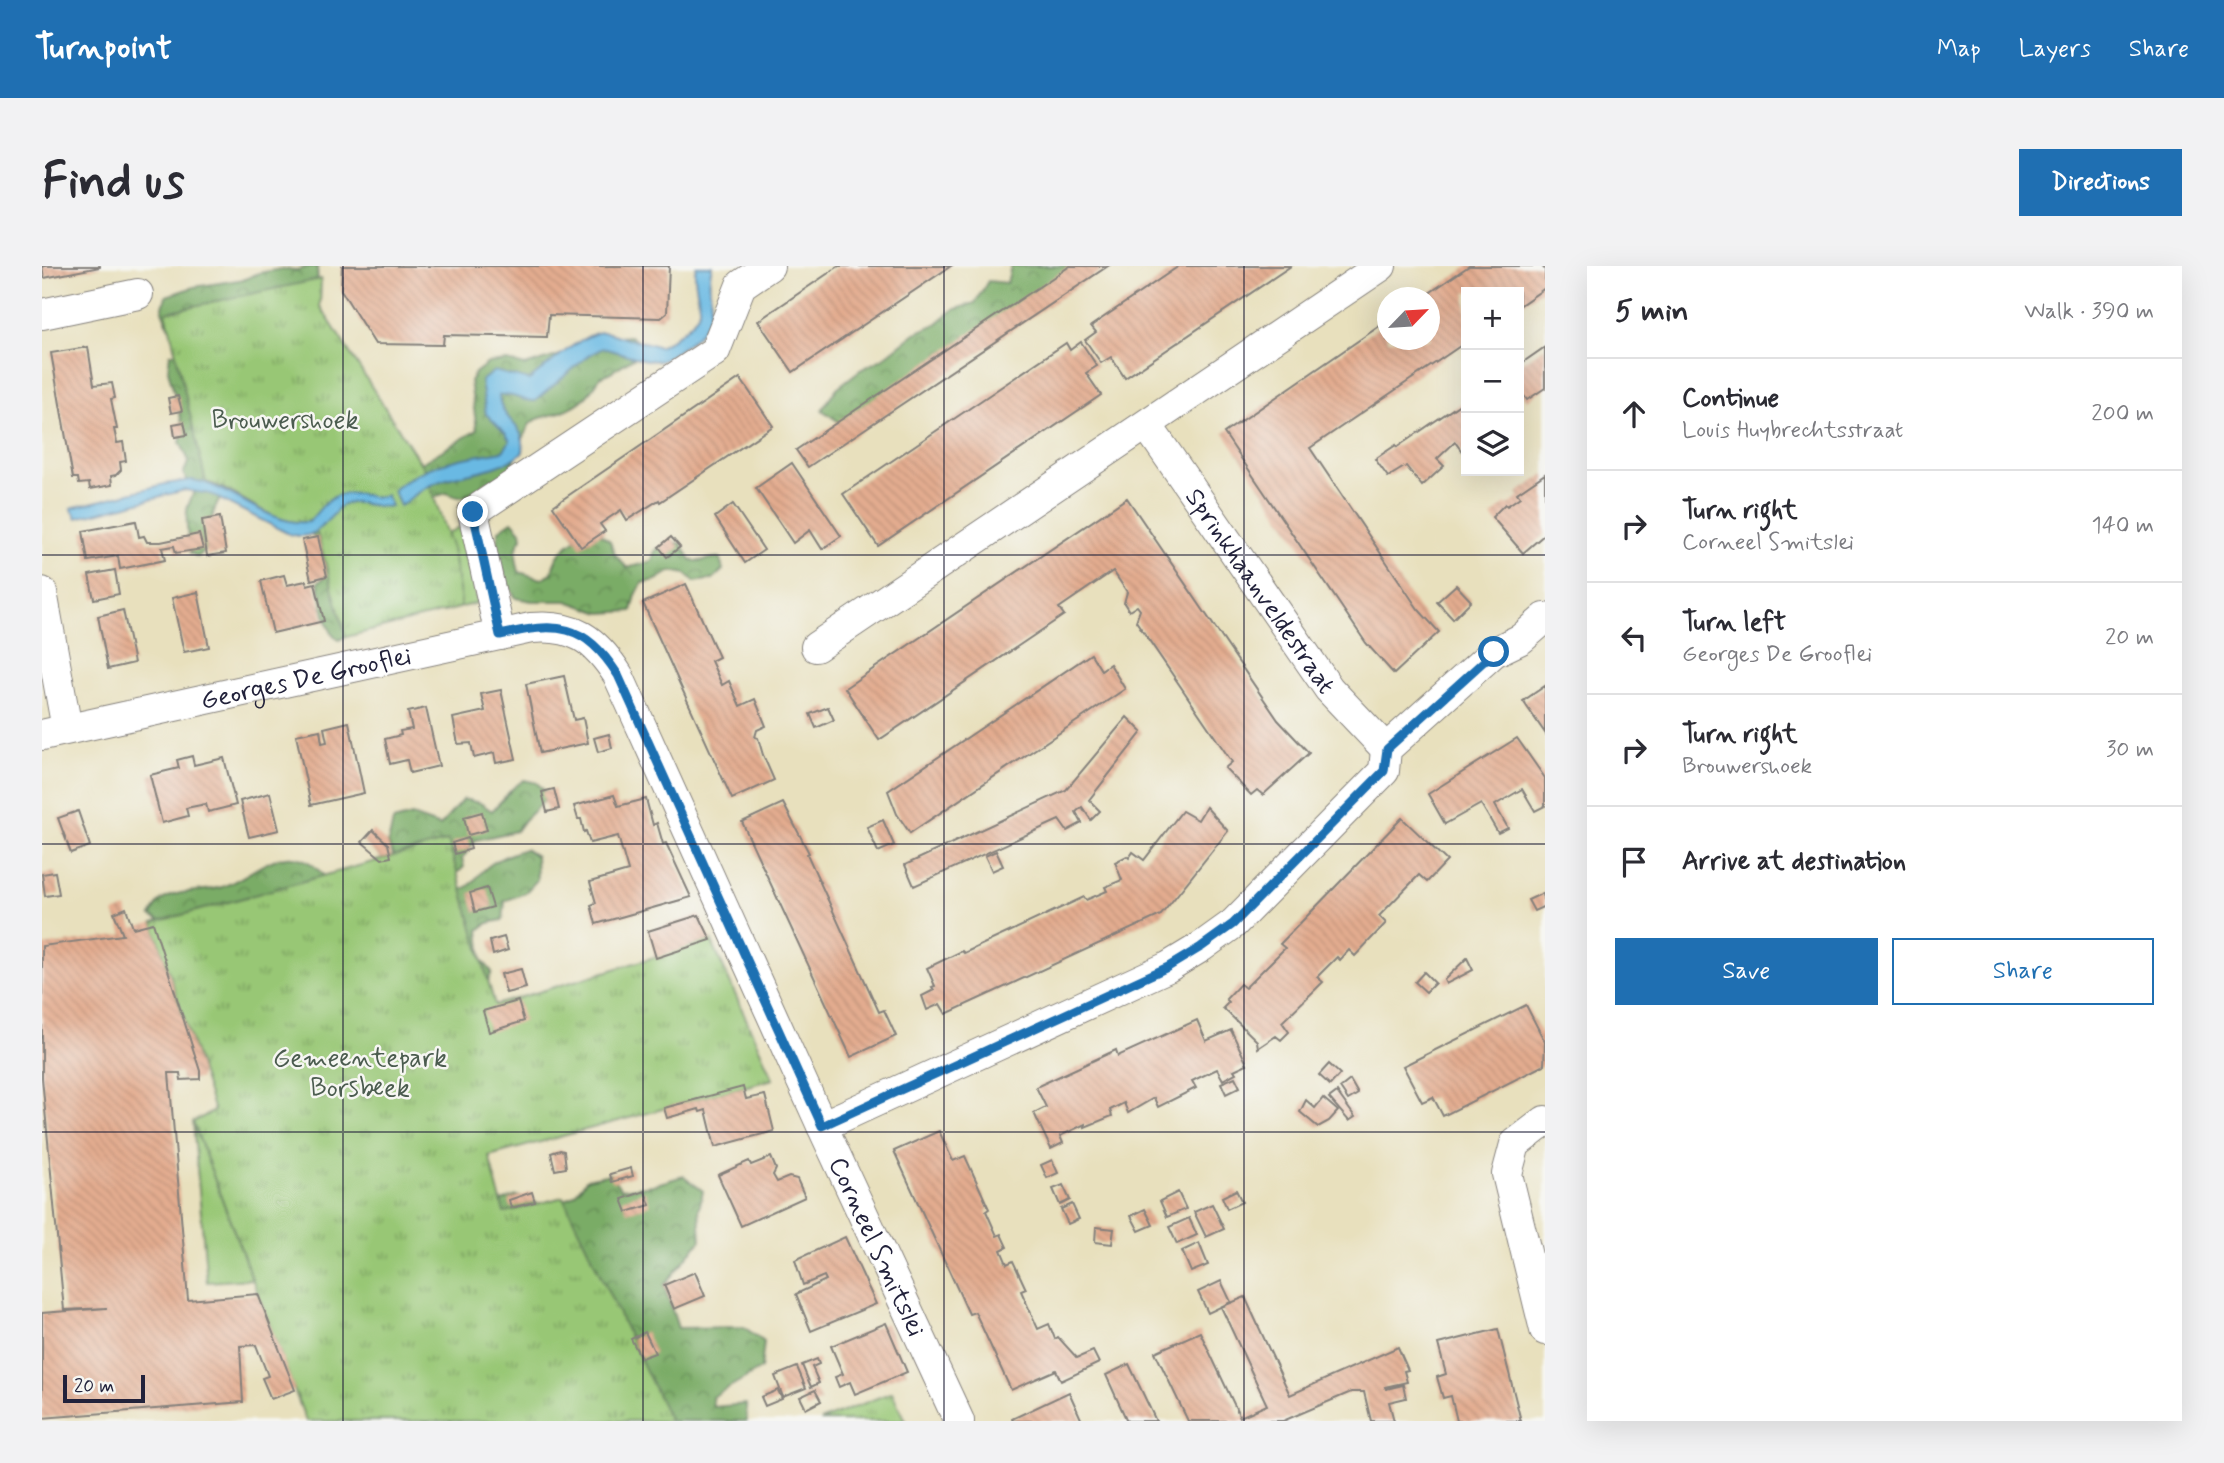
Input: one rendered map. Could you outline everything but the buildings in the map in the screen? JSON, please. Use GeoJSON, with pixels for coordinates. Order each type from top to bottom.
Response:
{"type":"FeatureCollection","features":[{"type":"Feature","properties":{"kind":"street"},"geometry":{"type":"LineString","coordinates":[[500,635],[473,512],[715,351],[741,285],[769,266]]}},
{"type":"Feature","properties":{"kind":"street"},"geometry":{"type":"LineString","coordinates":[[816,648],[1381,266]]}},
{"type":"Feature","properties":{"kind":"street"},"geometry":{"type":"LineString","coordinates":[[42,314],[138,294]]}},
{"type":"Feature","properties":{"kind":"street","name":"Sprinkhaanveldestraat"},"geometry":{"type":"LineString","coordinates":[[1147,425],[1329,689],[1387,749]]}},
{"type":"Feature","properties":{"kind":"street"},"geometry":{"type":"LineString","coordinates":[[42,592],[55,732]]}},
{"type":"Feature","properties":{"kind":"street"},"geometry":{"type":"LineString","coordinates":[[822,1126],[1168,967],[1201,947],[1233,924],[1384,771],[1387,749],[1494,652],[1521,639],[1545,618]]}},
{"type":"Feature","properties":{"kind":"street","name":"Georges De Grooflei"},"geometry":{"type":"LineString","coordinates":[[55,732],[500,635],[550,626],[569,630]]}},
{"type":"Feature","properties":{"kind":"street","name":"Corneel Smitslei"},"geometry":{"type":"LineString","coordinates":[[569,630],[588,639],[606,655],[618,675],[959,1421]]}},
{"type":"Feature","properties":{"kind":"street"},"geometry":{"type":"LineString","coordinates":[[1545,1121],[1514,1144],[1507,1174],[1545,1330]]}},
{"type":"Feature","properties":{"kind":"green space","name":"Brouwershoek"},"geometry":{"type":"Polygon","coordinates":[[[317,266],[319,308],[421,463],[477,430],[470,381],[475,373],[488,363],[507,361],[525,366],[579,349],[598,339],[630,336],[640,344],[639,355],[600,377],[580,402],[531,423],[512,466],[506,473],[463,497],[447,493],[433,497],[357,632],[339,640],[330,630],[325,614],[318,582],[324,578],[317,541],[312,534],[297,535],[229,488],[214,512],[213,542],[198,557],[190,553],[187,515],[194,489],[183,474],[189,461],[180,442],[184,430],[168,370],[170,354],[180,352],[185,335],[169,328],[162,310],[166,296],[194,287],[245,279],[281,269],[298,270],[317,266]]]}},
{"type":"Feature","properties":{"kind":"green space"},"geometry":{"type":"Polygon","coordinates":[[[1011,266],[1085,266],[845,426],[822,410],[837,388],[860,370],[882,359],[915,333],[936,324],[953,310],[975,303],[988,281],[1007,283],[1011,266]]]}},
{"type":"Feature","properties":{"kind":"green space","name":"Brouwershoek"},"geometry":{"type":"Polygon","coordinates":[[[321,279],[320,306],[424,469],[452,549],[461,601],[460,608],[346,637],[317,533],[309,523],[281,519],[232,492],[206,482],[166,312],[321,279]]]}},
{"type":"Feature","properties":{"kind":"green space"},"geometry":{"type":"Polygon","coordinates":[[[512,521],[521,531],[522,538],[516,550],[519,572],[541,579],[552,573],[561,551],[594,529],[610,541],[615,554],[627,568],[652,561],[655,550],[671,543],[681,543],[691,560],[720,558],[723,570],[713,579],[695,582],[686,574],[671,571],[656,580],[642,583],[632,611],[601,613],[567,601],[516,598],[508,585],[496,546],[499,530],[512,521]]]}},
{"type":"Feature","properties":{"kind":"green space"},"geometry":{"type":"Polygon","coordinates":[[[459,527],[477,603],[446,611],[437,540],[459,527]]]}},
{"type":"Feature","properties":{"kind":"green space"},"geometry":{"type":"Polygon","coordinates":[[[524,780],[537,783],[549,796],[516,831],[476,840],[462,859],[464,867],[448,882],[455,891],[470,885],[489,865],[504,857],[525,849],[536,856],[537,880],[525,893],[505,901],[503,920],[488,923],[479,930],[482,960],[492,972],[483,993],[480,1208],[517,1196],[550,1207],[574,1195],[587,1179],[610,1174],[621,1189],[653,1185],[683,1176],[703,1191],[699,1209],[701,1240],[664,1285],[678,1328],[744,1327],[764,1342],[761,1369],[712,1397],[713,1407],[746,1404],[747,1421],[542,1421],[174,928],[151,916],[165,898],[222,887],[270,862],[286,857],[306,861],[317,868],[330,883],[412,896],[388,844],[393,821],[412,816],[440,826],[463,799],[480,803],[492,811],[524,780]]]}},
{"type":"Feature","properties":{"kind":"green space","name":"Gemeentepark Borsbeek"},"geometry":{"type":"Polygon","coordinates":[[[448,841],[495,1005],[711,940],[773,1079],[489,1156],[504,1213],[563,1197],[670,1421],[306,1421],[193,1122],[214,1111],[153,923],[448,841]]]}},
{"type":"Feature","properties":{"kind":"green space"},"geometry":{"type":"Polygon","coordinates":[[[193,1122],[252,1279],[207,1282],[193,1122]]]}},
{"type":"Feature","properties":{"kind":"green space"},"geometry":{"type":"Polygon","coordinates":[[[892,1392],[905,1421],[820,1421],[892,1392]]]}},
{"type":"Feature","properties":{"kind":"water"},"geometry":{"type":"Polygon","coordinates":[[[696,266],[712,266],[711,305],[706,324],[694,339],[661,361],[646,360],[603,348],[589,355],[535,401],[499,395],[504,412],[521,435],[523,452],[490,469],[431,485],[400,506],[393,490],[418,473],[445,463],[503,451],[510,441],[486,414],[481,381],[494,371],[529,380],[583,339],[601,332],[659,347],[682,331],[697,315],[699,304],[696,266]]]}},
{"type":"Feature","properties":{"kind":"water"},"geometry":{"type":"Polygon","coordinates":[[[192,480],[222,490],[264,512],[294,522],[309,522],[326,502],[338,495],[386,495],[391,506],[354,503],[342,505],[319,529],[304,536],[289,534],[210,494],[185,490],[77,518],[71,508],[165,484],[192,480]]]}},
{"type":"Feature","properties":{"kind":"route"},"geometry":{"type":"LineString","coordinates":[[473,512],[500,635],[550,626],[569,630],[588,639],[606,655],[618,675],[822,1126],[1168,967],[1201,947],[1233,924],[1384,771],[1387,749],[1494,652]]}}]}
